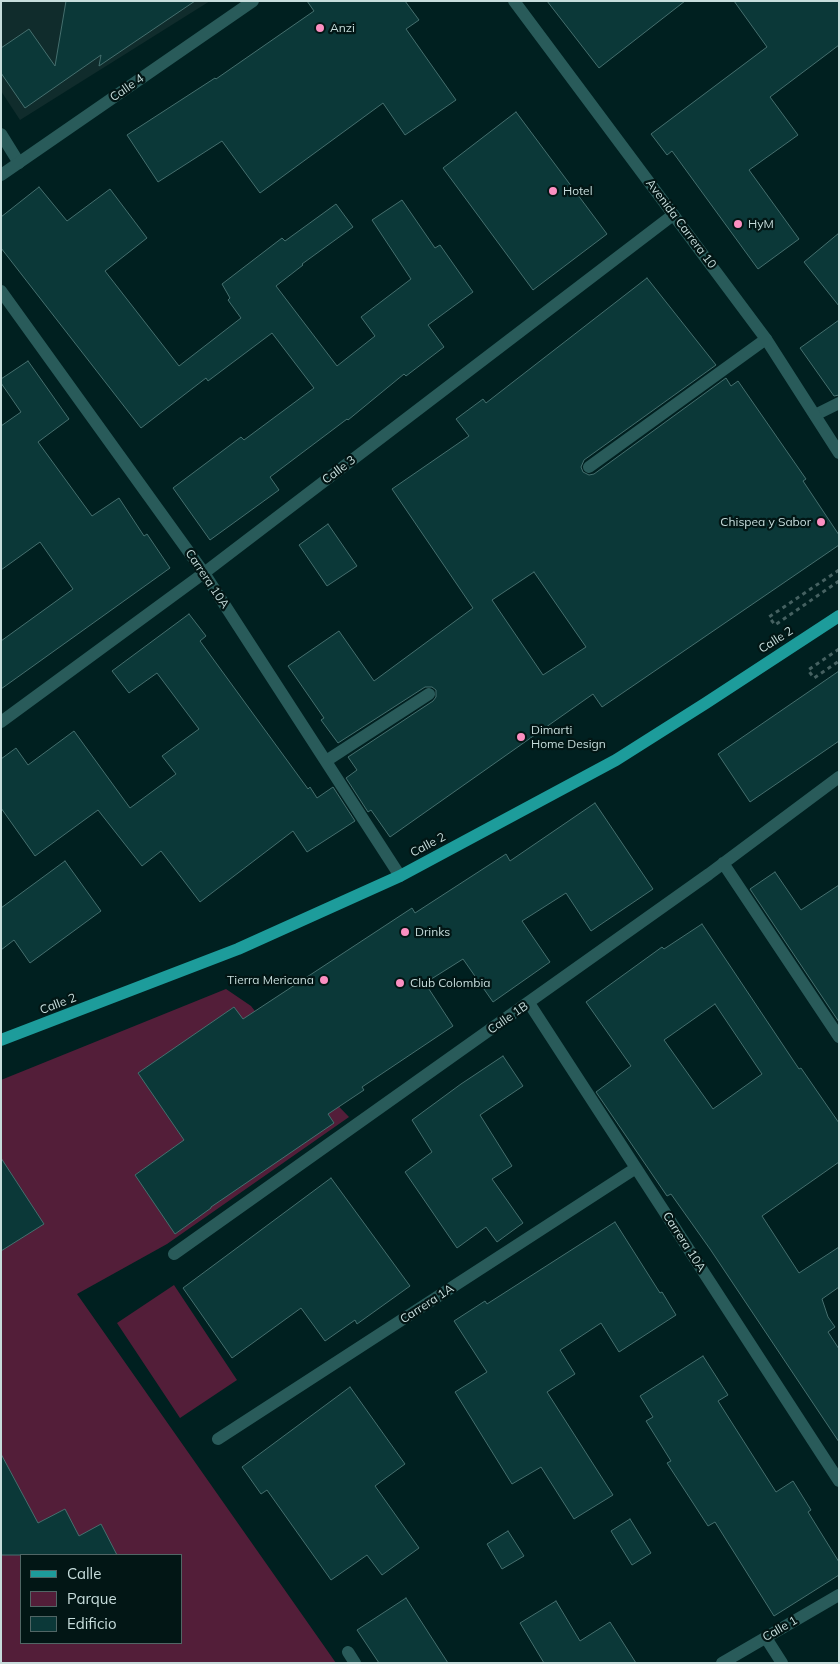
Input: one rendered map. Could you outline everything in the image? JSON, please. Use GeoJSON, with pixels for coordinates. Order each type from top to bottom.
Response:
{"type":"FeatureCollection","features":[{"type":"Feature","properties":{"kind":"main road","name":"Calle 2"},"geometry":{"type":"LineString","coordinates":[[1,1040],[238,949],[400,876],[616,760],[839,616]]}},
{"type":"Feature","properties":{"kind":"street","name":"Calle 4"},"geometry":{"type":"LineString","coordinates":[[1,175],[252,1]]}},
{"type":"Feature","properties":{"kind":"street","name":"Avenida Carrera 10"},"geometry":{"type":"LineString","coordinates":[[517,2],[766,339],[839,453]]}},
{"type":"Feature","properties":{"kind":"street"},"geometry":{"type":"LineString","coordinates":[[1,134],[19,163]]}},
{"type":"Feature","properties":{"kind":"street","name":"Calle 3"},"geometry":{"type":"LineString","coordinates":[[1,722],[204,573],[674,215]]}},
{"type":"Feature","properties":{"kind":"street","name":"Carrera 10A"},"geometry":{"type":"LineString","coordinates":[[1,290],[204,573],[400,876]]}},
{"type":"Feature","properties":{"kind":"street"},"geometry":{"type":"LineString","coordinates":[[589,467],[766,339]]}},
{"type":"Feature","properties":{"kind":"street"},"geometry":{"type":"LineString","coordinates":[[815,415],[839,403]]}},
{"type":"Feature","properties":{"kind":"street"},"geometry":{"type":"LineString","coordinates":[[326,761],[429,694]]}},
{"type":"Feature","properties":{"kind":"street","name":"Calle 1B"},"geometry":{"type":"LineString","coordinates":[[174,1254],[529,1003],[724,863],[839,777]]}},
{"type":"Feature","properties":{"kind":"street"},"geometry":{"type":"LineString","coordinates":[[724,863],[839,1037]]}},
{"type":"Feature","properties":{"kind":"street","name":"Carrera 10A"},"geometry":{"type":"LineString","coordinates":[[529,1003],[839,1481]]}},
{"type":"Feature","properties":{"kind":"street","name":"Carrera 1A"},"geometry":{"type":"LineString","coordinates":[[218,1439],[636,1168]]}},
{"type":"Feature","properties":{"kind":"street","name":"Calle 1"},"geometry":{"type":"LineString","coordinates":[[722,1663],[839,1596]]}},
{"type":"Feature","properties":{"kind":"street"},"geometry":{"type":"LineString","coordinates":[[766,1638],[782,1663]]}},
{"type":"Feature","properties":{"kind":"path"},"geometry":{"type":"LineString","coordinates":[[839,570],[769,617],[775,625],[839,581]]}},
{"type":"Feature","properties":{"kind":"path"},"geometry":{"type":"LineString","coordinates":[[839,649],[808,670],[814,678],[839,661]]}},
{"type":"Feature","properties":{"kind":"shaded area"},"geometry":{"type":"Polygon","coordinates":[[[1,1],[210,1],[20,120],[1,91],[1,1]]]}},
{"type":"Feature","properties":{"kind":"green space"},"geometry":{"type":"Polygon","coordinates":[[[226,989],[251,1006],[290,1056],[349,1117],[167,1244],[77,1294],[336,1663],[1,1663],[1,1080],[226,989]]]}},
{"type":"Feature","properties":{"kind":"green space"},"geometry":{"type":"Polygon","coordinates":[[[174,1285],[237,1380],[180,1418],[117,1323],[174,1285]]]}},
{"type":"Feature","properties":{"kind":"building"},"geometry":{"type":"Polygon","coordinates":[[[66,1],[195,1],[99,66],[101,55],[25,108],[1,73],[1,48],[29,29],[55,66],[66,1]]]}},
{"type":"Feature","properties":{"kind":"building"},"geometry":{"type":"Polygon","coordinates":[[[307,1],[405,1],[419,20],[406,29],[456,100],[405,135],[383,103],[260,193],[222,141],[158,182],[127,135],[216,79],[314,11],[307,1]]]}},
{"type":"Feature","properties":{"kind":"building"},"geometry":{"type":"Polygon","coordinates":[[[547,1],[685,1],[599,68],[547,1]]]}},
{"type":"Feature","properties":{"kind":"building"},"geometry":{"type":"Polygon","coordinates":[[[734,1],[839,1],[839,45],[770,97],[798,135],[749,170],[799,239],[758,269],[672,151],[667,155],[651,134],[767,47],[734,1]]]}},
{"type":"Feature","properties":{"kind":"building"},"geometry":{"type":"Polygon","coordinates":[[[516,112],[607,234],[533,290],[443,168],[516,112]]]}},
{"type":"Feature","properties":{"kind":"building"},"geometry":{"type":"Polygon","coordinates":[[[39,187],[67,221],[110,189],[147,238],[105,271],[179,366],[241,318],[228,300],[230,298],[222,284],[282,238],[285,241],[336,204],[353,227],[302,264],[276,286],[337,366],[375,336],[361,317],[411,279],[372,220],[402,200],[435,248],[440,245],[473,292],[428,325],[444,347],[406,376],[404,374],[348,420],[270,477],[279,490],[210,540],[173,488],[241,437],[244,440],[314,388],[272,333],[208,381],[206,378],[141,428],[1,248],[1,217],[39,187]]]}},
{"type":"Feature","properties":{"kind":"building"},"geometry":{"type":"Polygon","coordinates":[[[839,233],[839,306],[804,262],[839,233]]]}},
{"type":"Feature","properties":{"kind":"building"},"geometry":{"type":"Polygon","coordinates":[[[647,278],[716,365],[584,460],[581,467],[583,472],[589,475],[594,474],[726,378],[731,386],[738,381],[806,479],[803,481],[839,535],[839,545],[602,707],[593,694],[390,837],[371,810],[368,812],[346,778],[357,770],[348,757],[433,701],[436,697],[436,690],[432,687],[425,687],[338,743],[321,720],[324,718],[288,666],[339,631],[374,681],[473,608],[392,489],[469,436],[456,419],[483,399],[486,403],[647,278]],[[534,572],[492,600],[543,675],[586,647],[534,572]]]}},
{"type":"Feature","properties":{"kind":"building"},"geometry":{"type":"Polygon","coordinates":[[[839,320],[839,395],[834,396],[800,348],[839,320]]]}},
{"type":"Feature","properties":{"kind":"building"},"geometry":{"type":"Polygon","coordinates":[[[28,361],[69,419],[38,442],[92,516],[119,498],[144,536],[147,534],[170,568],[1,689],[1,641],[73,589],[40,542],[1,570],[1,426],[21,412],[1,383],[1,379],[28,361]]]}},
{"type":"Feature","properties":{"kind":"building"},"geometry":{"type":"Polygon","coordinates":[[[328,524],[357,566],[327,586],[299,545],[328,524]]]}},
{"type":"Feature","properties":{"kind":"building"},"geometry":{"type":"Polygon","coordinates":[[[189,614],[206,636],[200,641],[308,789],[310,787],[317,798],[333,787],[355,821],[307,852],[293,831],[200,902],[161,851],[142,866],[98,810],[35,856],[1,808],[1,759],[16,748],[28,765],[74,731],[130,808],[176,774],[162,756],[199,729],[157,673],[129,693],[112,671],[189,614]]]}},
{"type":"Feature","properties":{"kind":"building"},"geometry":{"type":"Polygon","coordinates":[[[839,671],[839,741],[750,802],[718,754],[839,671]]]}},
{"type":"Feature","properties":{"kind":"building"},"geometry":{"type":"Polygon","coordinates":[[[595,803],[653,889],[591,931],[566,893],[522,921],[550,962],[493,1002],[463,959],[425,983],[453,1026],[362,1087],[364,1090],[328,1114],[334,1123],[211,1207],[175,1234],[135,1175],[184,1140],[138,1073],[234,1007],[243,1019],[412,908],[415,913],[506,854],[510,861],[595,803]]]}},
{"type":"Feature","properties":{"kind":"building"},"geometry":{"type":"Polygon","coordinates":[[[65,861],[101,911],[30,963],[14,940],[1,950],[1,908],[65,861]]]}},
{"type":"Feature","properties":{"kind":"building"},"geometry":{"type":"Polygon","coordinates":[[[775,872],[801,910],[839,885],[839,1022],[750,889],[775,872]]]}},
{"type":"Feature","properties":{"kind":"building"},"geometry":{"type":"Polygon","coordinates":[[[702,924],[799,1069],[801,1068],[839,1123],[839,1162],[762,1216],[799,1273],[839,1247],[839,1287],[822,1299],[828,1317],[835,1327],[828,1332],[839,1349],[839,1442],[710,1249],[671,1194],[667,1196],[596,1092],[631,1066],[586,1002],[662,947],[664,949],[702,924]],[[715,1004],[664,1040],[713,1109],[762,1074],[715,1004]]]}},
{"type":"Feature","properties":{"kind":"building"},"geometry":{"type":"Polygon","coordinates":[[[503,1056],[523,1086],[480,1115],[512,1166],[492,1179],[523,1223],[497,1242],[486,1227],[457,1248],[405,1172],[432,1152],[412,1120],[503,1056]]]}},
{"type":"Feature","properties":{"kind":"building"},"geometry":{"type":"Polygon","coordinates":[[[1,1158],[44,1224],[1,1251],[1,1158]]]}},
{"type":"Feature","properties":{"kind":"building"},"geometry":{"type":"Polygon","coordinates":[[[331,1178],[410,1286],[357,1324],[355,1320],[325,1341],[301,1308],[232,1358],[183,1288],[331,1178]]]}},
{"type":"Feature","properties":{"kind":"building"},"geometry":{"type":"Polygon","coordinates":[[[615,1222],[676,1315],[619,1352],[601,1323],[560,1350],[575,1374],[547,1392],[613,1495],[574,1519],[541,1467],[512,1484],[455,1392],[487,1372],[454,1321],[485,1301],[487,1304],[615,1222]]]}},
{"type":"Feature","properties":{"kind":"building"},"geometry":{"type":"Polygon","coordinates":[[[703,1356],[728,1395],[718,1401],[776,1492],[793,1481],[811,1510],[808,1512],[839,1562],[839,1575],[774,1616],[715,1522],[708,1526],[667,1463],[671,1461],[646,1421],[653,1417],[640,1396],[703,1356]]]}},
{"type":"Feature","properties":{"kind":"building"},"geometry":{"type":"Polygon","coordinates":[[[350,1387],[405,1464],[375,1486],[419,1548],[382,1575],[367,1555],[331,1580],[267,1490],[261,1494],[242,1467],[350,1387]]]}},
{"type":"Feature","properties":{"kind":"building"},"geometry":{"type":"Polygon","coordinates":[[[1,1454],[38,1523],[65,1509],[79,1536],[101,1524],[116,1554],[20,1554],[1,1555],[1,1454]]]}},
{"type":"Feature","properties":{"kind":"building"},"geometry":{"type":"Polygon","coordinates":[[[630,1519],[651,1553],[632,1565],[611,1531],[630,1519]]]}},
{"type":"Feature","properties":{"kind":"building"},"geometry":{"type":"Polygon","coordinates":[[[508,1531],[524,1556],[502,1569],[487,1544],[508,1531]]]}},
{"type":"Feature","properties":{"kind":"building"},"geometry":{"type":"Polygon","coordinates":[[[406,1598],[448,1663],[379,1663],[357,1630],[406,1598]]]}},
{"type":"Feature","properties":{"kind":"building"},"geometry":{"type":"Polygon","coordinates":[[[556,1601],[580,1641],[610,1622],[636,1663],[544,1663],[520,1623],[556,1601]]]}},
{"type":"Feature","properties":{"kind":"place","name":"Anzi"},"geometry":{"type":"Point","coordinates":[320,28]}},
{"type":"Feature","properties":{"kind":"place","name":"Hotel"},"geometry":{"type":"Point","coordinates":[553,191]}},
{"type":"Feature","properties":{"kind":"place","name":"HyM"},"geometry":{"type":"Point","coordinates":[738,224]}},
{"type":"Feature","properties":{"kind":"place","name":"Chispea y Sabor"},"geometry":{"type":"Point","coordinates":[821,522]}},
{"type":"Feature","properties":{"kind":"place","name":"Dimarti Home Design"},"geometry":{"type":"Point","coordinates":[521,737]}},
{"type":"Feature","properties":{"kind":"place","name":"Drinks"},"geometry":{"type":"Point","coordinates":[405,932]}},
{"type":"Feature","properties":{"kind":"place","name":"Tierra Mericana"},"geometry":{"type":"Point","coordinates":[324,980]}},
{"type":"Feature","properties":{"kind":"place","name":"Club Colombia"},"geometry":{"type":"Point","coordinates":[400,983]}}]}
